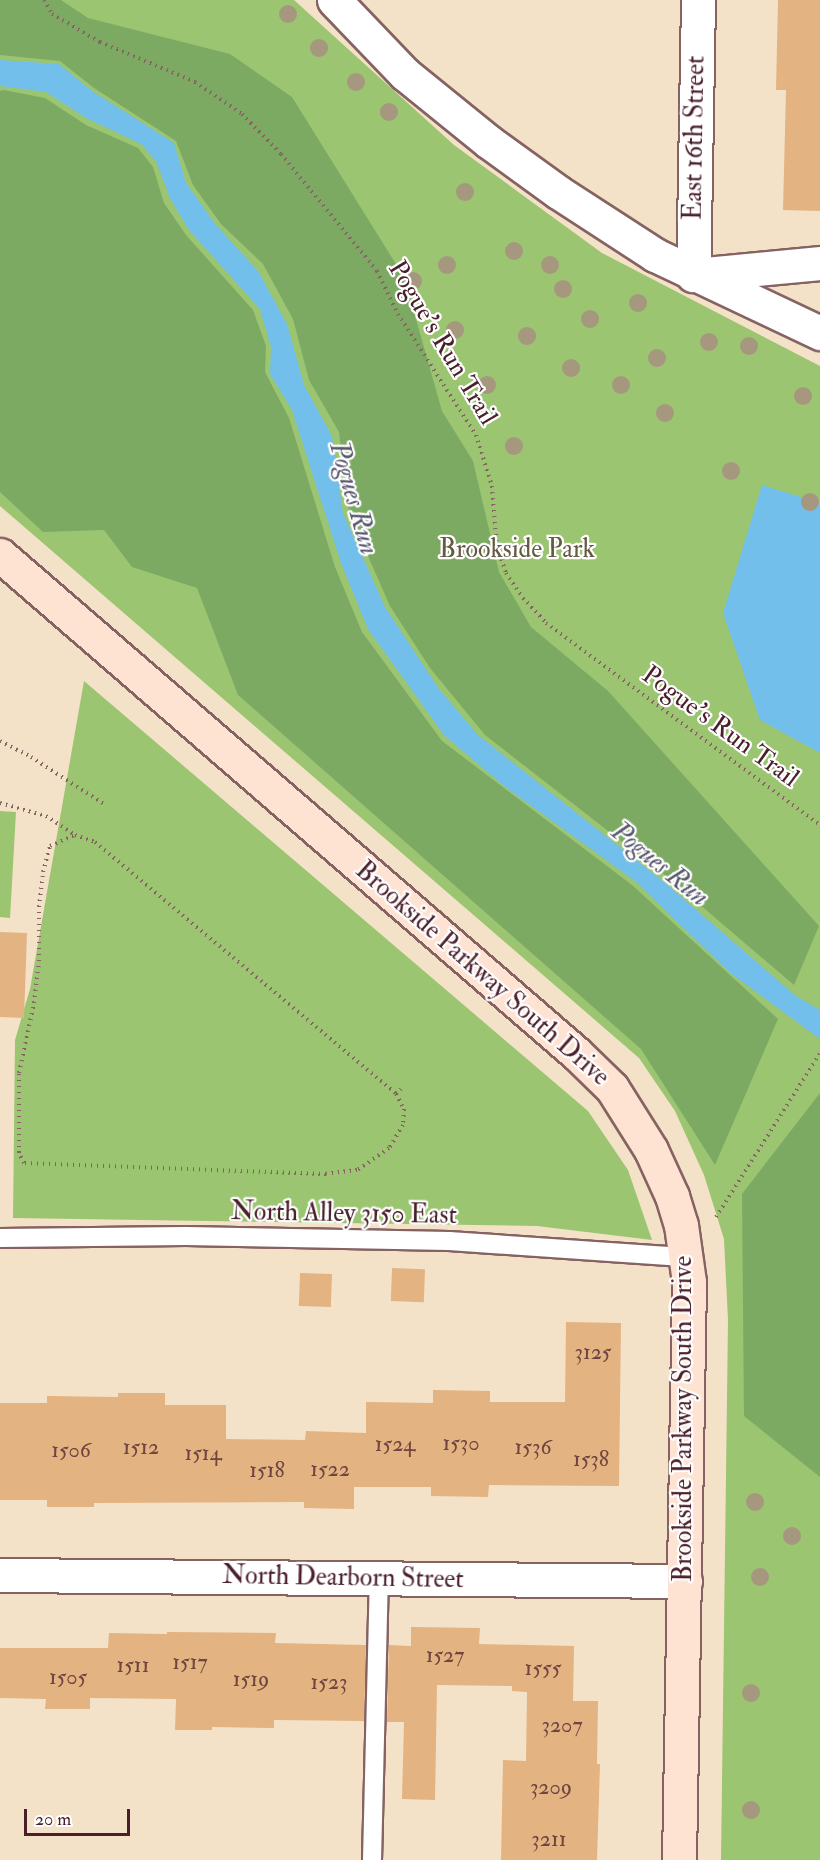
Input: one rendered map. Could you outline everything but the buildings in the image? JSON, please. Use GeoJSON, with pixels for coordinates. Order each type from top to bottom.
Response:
{"type":"FeatureCollection","features":[{"type":"Feature","properties":{"kind":"main road","name":"Brookside Parkway South Drive"},"geometry":{"type":"LineString","coordinates":[[0,555],[576,1053],[612,1088],[662,1172],[681,1225],[689,1282],[679,1860]]}},
{"type":"Feature","properties":{"kind":"street"},"geometry":{"type":"LineString","coordinates":[[334,0],[405,74],[489,142],[614,229],[693,275],[820,333]]}},
{"type":"Feature","properties":{"kind":"street","name":"East 16th Street"},"geometry":{"type":"LineString","coordinates":[[693,275],[698,0]]}},
{"type":"Feature","properties":{"kind":"street"},"geometry":{"type":"LineString","coordinates":[[693,275],[820,263]]}},
{"type":"Feature","properties":{"kind":"street","name":"North Dearborn Street"},"geometry":{"type":"LineString","coordinates":[[0,1575],[685,1581]]}},
{"type":"Feature","properties":{"kind":"lane","name":"North Alley 3150 East"},"geometry":{"type":"LineString","coordinates":[[0,1238],[186,1236],[449,1241],[686,1261]]}},
{"type":"Feature","properties":{"kind":"lane"},"geometry":{"type":"LineString","coordinates":[[372,1860],[379,1579]]}},
{"type":"Feature","properties":{"kind":"path","name":"Pogue's Run Trail"},"geometry":{"type":"LineString","coordinates":[[44,0],[52,14],[100,42],[195,82],[243,114],[281,154],[377,271],[398,314],[476,435],[492,486],[497,548],[506,573],[523,598],[546,622],[820,825]]}},
{"type":"Feature","properties":{"kind":"path"},"geometry":{"type":"LineString","coordinates":[[0,741],[31,757],[104,804]]}},
{"type":"Feature","properties":{"kind":"path"},"geometry":{"type":"LineString","coordinates":[[0,803],[46,816],[75,835],[95,842],[396,1094],[404,1109],[403,1125],[389,1148],[357,1170],[326,1174],[24,1163],[18,1154],[19,1073],[39,961],[39,907],[44,872],[50,846],[75,835]]}},
{"type":"Feature","properties":{"kind":"path"},"geometry":{"type":"LineString","coordinates":[[686,1261],[820,1053]]}},
{"type":"Feature","properties":{"kind":"path"},"geometry":{"type":"LineString","coordinates":[[396,1094],[401,1089]]}},
{"type":"Feature","properties":{"kind":"green space","name":"Brookside Park"},"geometry":{"type":"Polygon","coordinates":[[[0,0],[294,0],[454,145],[602,253],[820,366],[820,1860],[721,1860],[728,1320],[724,1239],[704,1175],[675,1111],[639,1058],[0,506],[0,0]]]}},
{"type":"Feature","properties":{"kind":"green space"},"geometry":{"type":"Polygon","coordinates":[[[0,0],[61,0],[88,18],[230,54],[292,97],[404,277],[442,411],[473,461],[499,572],[531,627],[608,691],[819,926],[794,985],[671,880],[485,735],[430,668],[390,606],[349,513],[339,432],[309,380],[293,319],[263,264],[221,224],[193,185],[176,141],[94,88],[60,61],[0,55],[0,0]]]}},
{"type":"Feature","properties":{"kind":"green space"},"geometry":{"type":"Polygon","coordinates":[[[0,91],[45,98],[86,125],[138,148],[153,167],[164,203],[186,235],[253,310],[266,346],[265,372],[289,418],[335,567],[362,632],[442,741],[632,885],[778,1019],[715,1165],[641,1049],[238,695],[197,588],[132,567],[104,530],[43,532],[0,492],[0,91]]]}},
{"type":"Feature","properties":{"kind":"green space"},"geometry":{"type":"Polygon","coordinates":[[[84,681],[588,1111],[628,1170],[652,1240],[537,1226],[13,1218],[15,1040],[30,989],[84,681]]]}},
{"type":"Feature","properties":{"kind":"green space"},"geometry":{"type":"Polygon","coordinates":[[[0,811],[16,812],[10,918],[0,917],[0,811]]]}},
{"type":"Feature","properties":{"kind":"green space"},"geometry":{"type":"Polygon","coordinates":[[[820,1093],[820,1477],[744,1416],[742,1194],[820,1093]]]}},
{"type":"Feature","properties":{"kind":"water"},"geometry":{"type":"Polygon","coordinates":[[[0,60],[59,64],[92,91],[174,143],[186,183],[216,225],[258,271],[287,324],[304,385],[332,436],[343,513],[385,607],[439,689],[478,735],[664,882],[796,996],[820,1010],[820,1039],[729,972],[635,881],[504,786],[444,735],[368,629],[341,563],[292,410],[270,374],[271,347],[260,309],[189,230],[170,198],[156,161],[141,144],[86,118],[46,92],[0,86],[0,60]]]}},
{"type":"Feature","properties":{"kind":"water"},"geometry":{"type":"Polygon","coordinates":[[[762,485],[820,503],[820,753],[760,720],[723,613],[762,485]]]}},
{"type":"Feature","properties":{"kind":"water label","name":"Pogues Run"},"geometry":{"type":"Point","coordinates":[354,498]}},
{"type":"Feature","properties":{"kind":"water label","name":"Pogues Run"},"geometry":{"type":"Point","coordinates":[660,864]}}]}
